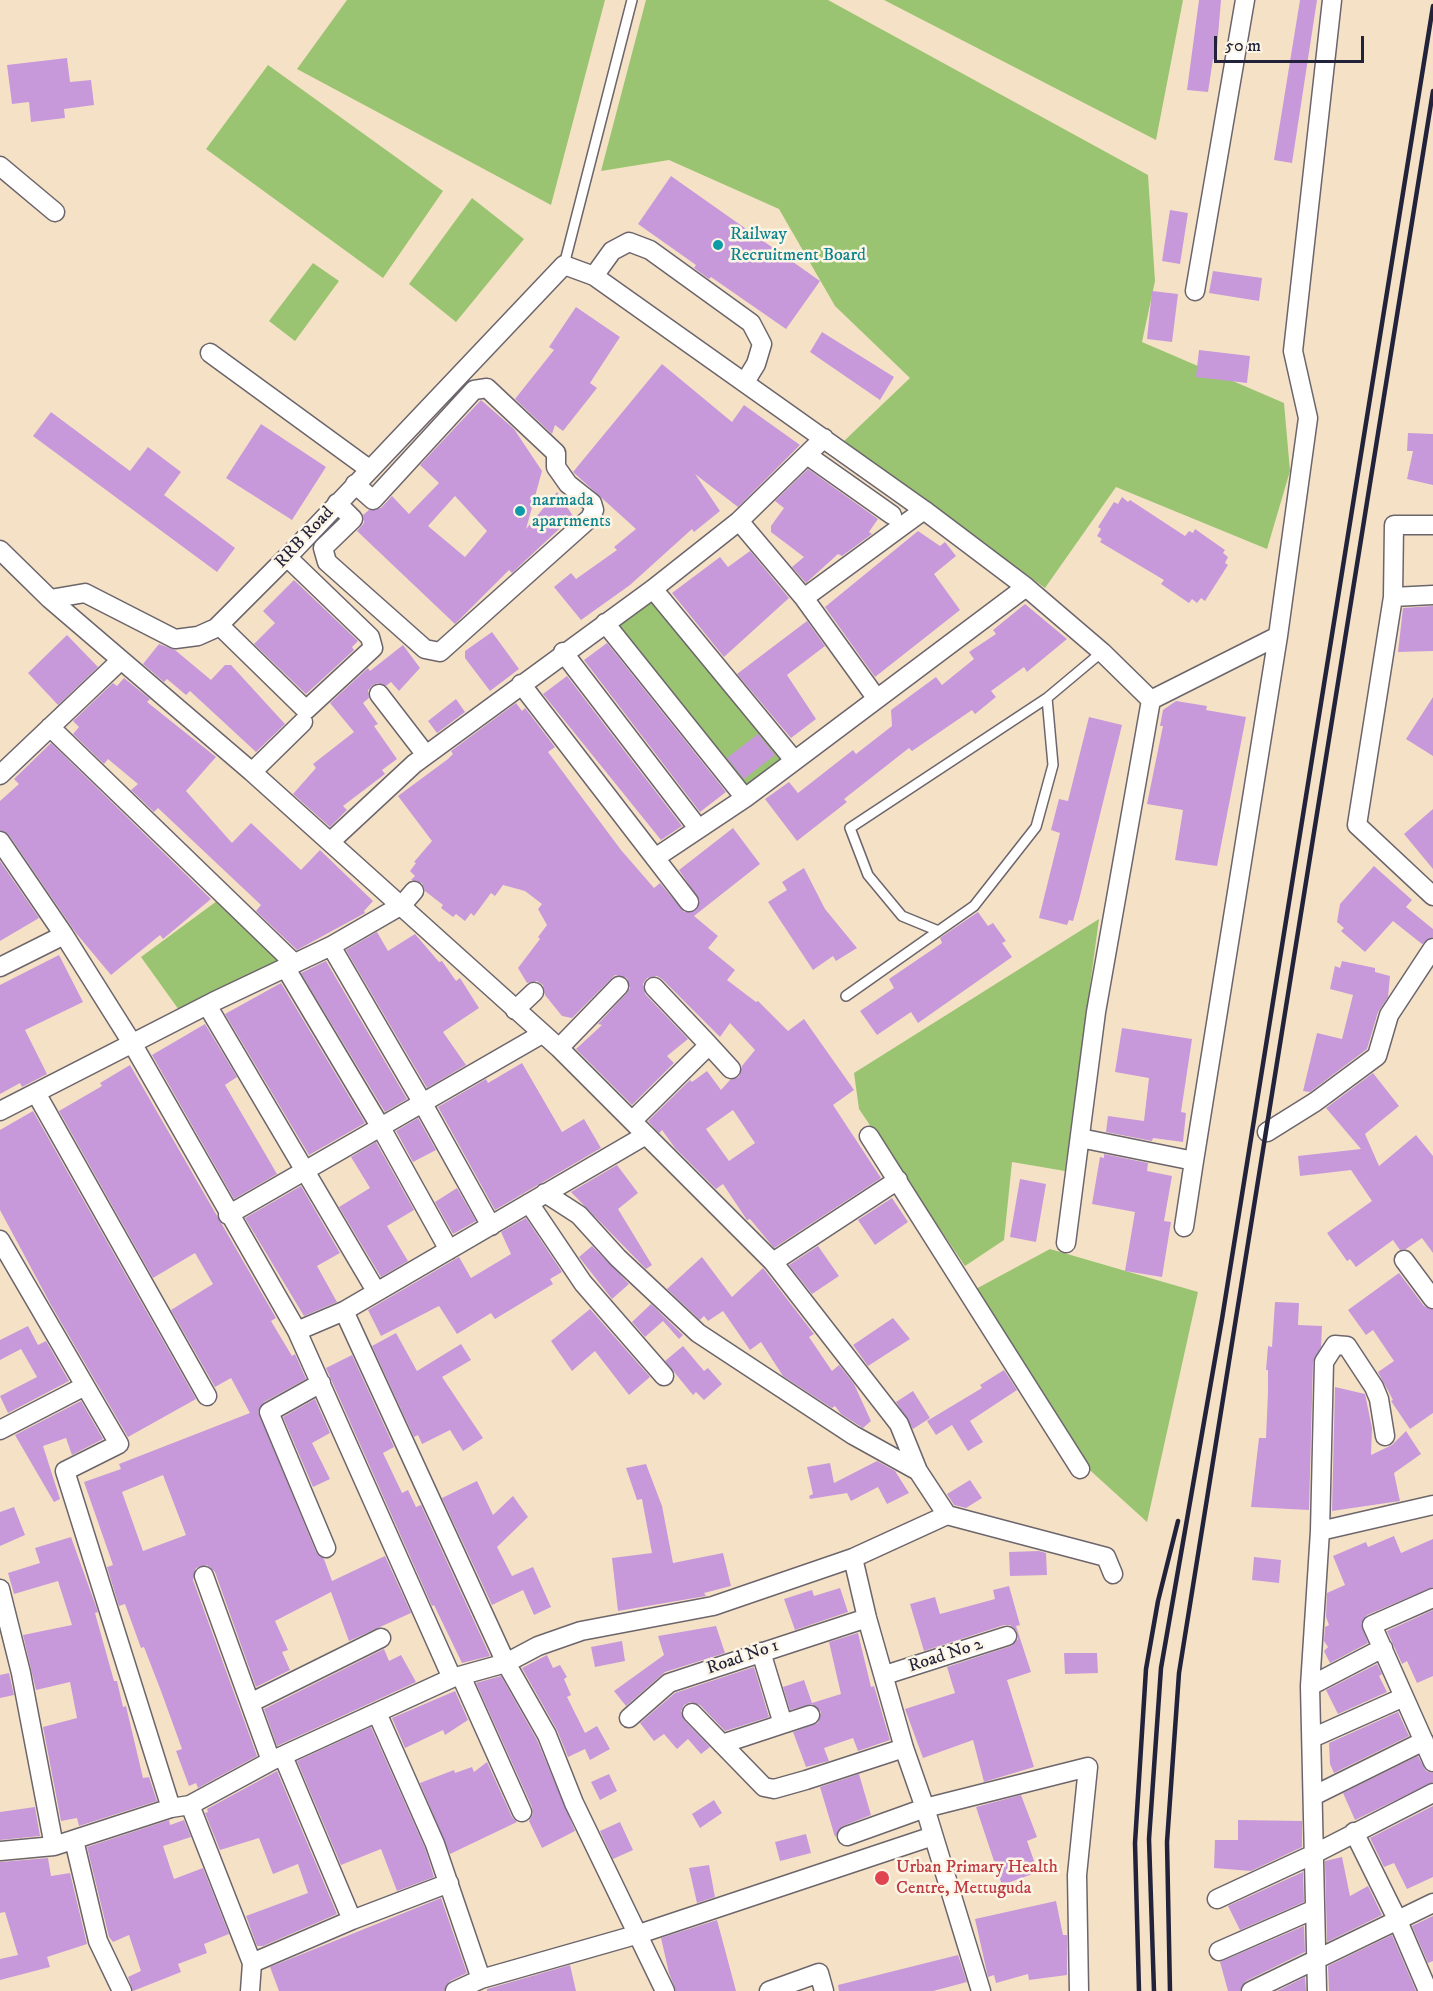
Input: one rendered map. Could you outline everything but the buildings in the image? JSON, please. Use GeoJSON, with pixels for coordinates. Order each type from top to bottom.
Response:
{"type":"FeatureCollection","features":[{"type":"Feature","properties":{"kind":"street"},"geometry":{"type":"LineString","coordinates":[[1195,291],[1245,0]]}},
{"type":"Feature","properties":{"kind":"street"},"geometry":{"type":"LineString","coordinates":[[1184,1227],[1278,636],[1308,417],[1293,351],[1332,0]]}},
{"type":"Feature","properties":{"kind":"street"},"geometry":{"type":"LineString","coordinates":[[0,166],[55,212]]}},
{"type":"Feature","properties":{"kind":"street"},"geometry":{"type":"LineString","coordinates":[[594,276],[612,251],[629,242],[650,250],[751,322],[762,344],[756,364],[745,382]]}},
{"type":"Feature","properties":{"kind":"street"},"geometry":{"type":"LineString","coordinates":[[564,265],[594,276],[924,510],[1026,587],[1102,652],[1151,700]]}},
{"type":"Feature","properties":{"kind":"street","name":"RRB Road"},"geometry":{"type":"LineString","coordinates":[[50,599],[85,592],[175,639],[198,636],[219,624],[287,557],[564,265]]}},
{"type":"Feature","properties":{"kind":"street"},"geometry":{"type":"LineString","coordinates":[[210,353],[369,469]]}},
{"type":"Feature","properties":{"kind":"street"},"geometry":{"type":"LineString","coordinates":[[487,388],[556,453],[556,467],[568,484],[592,503],[594,510],[581,526],[440,652],[424,649],[327,562],[323,548],[372,500],[474,390],[487,388]]}},
{"type":"Feature","properties":{"kind":"street"},"geometry":{"type":"LineString","coordinates":[[768,509],[825,438]]}},
{"type":"Feature","properties":{"kind":"street"},"geometry":{"type":"LineString","coordinates":[[810,458],[892,515]]}},
{"type":"Feature","properties":{"kind":"street"},"geometry":{"type":"LineString","coordinates":[[330,842],[426,755],[563,652],[652,589],[739,520],[810,458]]}},
{"type":"Feature","properties":{"kind":"street"},"geometry":{"type":"LineString","coordinates":[[355,483],[372,500]]}},
{"type":"Feature","properties":{"kind":"street"},"geometry":{"type":"LineString","coordinates":[[337,503],[353,519]]}},
{"type":"Feature","properties":{"kind":"street"},"geometry":{"type":"LineString","coordinates":[[804,598],[924,510]]}},
{"type":"Feature","properties":{"kind":"street"},"geometry":{"type":"LineString","coordinates":[[739,520],[804,598],[877,699]]}},
{"type":"Feature","properties":{"kind":"street"},"geometry":{"type":"LineString","coordinates":[[1433,525],[1394,525],[1393,597],[1357,825],[1433,896]]}},
{"type":"Feature","properties":{"kind":"street"},"geometry":{"type":"LineString","coordinates":[[0,550],[50,599],[120,661],[252,772],[330,842],[408,898],[516,1010],[559,1048],[773,1262],[899,1425],[918,1471],[948,1515]]}},
{"type":"Feature","properties":{"kind":"street"},"geometry":{"type":"LineString","coordinates":[[219,624],[306,710],[373,648],[370,637],[287,557]]}},
{"type":"Feature","properties":{"kind":"street"},"geometry":{"type":"LineString","coordinates":[[655,858],[745,798],[1026,587]]}},
{"type":"Feature","properties":{"kind":"street"},"geometry":{"type":"LineString","coordinates":[[652,589],[794,760]]}},
{"type":"Feature","properties":{"kind":"street"},"geometry":{"type":"LineString","coordinates":[[1393,597],[1433,595]]}},
{"type":"Feature","properties":{"kind":"street"},"geometry":{"type":"LineString","coordinates":[[605,623],[745,798]]}},
{"type":"Feature","properties":{"kind":"street"},"geometry":{"type":"LineString","coordinates":[[1151,700],[1278,636]]}},
{"type":"Feature","properties":{"kind":"street"},"geometry":{"type":"LineString","coordinates":[[563,652],[698,828]]}},
{"type":"Feature","properties":{"kind":"street"},"geometry":{"type":"LineString","coordinates":[[0,775],[120,661]]}},
{"type":"Feature","properties":{"kind":"street"},"geometry":{"type":"LineString","coordinates":[[521,684],[689,902]]}},
{"type":"Feature","properties":{"kind":"street"},"geometry":{"type":"LineString","coordinates":[[379,694],[426,755]]}},
{"type":"Feature","properties":{"kind":"street"},"geometry":{"type":"LineString","coordinates":[[1066,1243],[1096,1012],[1151,700]]}},
{"type":"Feature","properties":{"kind":"street"},"geometry":{"type":"LineString","coordinates":[[252,772],[303,722]]}},
{"type":"Feature","properties":{"kind":"street"},"geometry":{"type":"LineString","coordinates":[[50,727],[289,964],[449,1250]]}},
{"type":"Feature","properties":{"kind":"street"},"geometry":{"type":"LineString","coordinates":[[0,841],[64,935],[132,1043],[228,1215],[297,1331],[522,1812]]}},
{"type":"Feature","properties":{"kind":"street"},"geometry":{"type":"LineString","coordinates":[[0,1111],[289,964],[331,946],[408,898]]}},
{"type":"Feature","properties":{"kind":"street"},"geometry":{"type":"LineString","coordinates":[[0,967],[64,935]]}},
{"type":"Feature","properties":{"kind":"street"},"geometry":{"type":"LineString","coordinates":[[331,946],[491,1226]]}},
{"type":"Feature","properties":{"kind":"street"},"geometry":{"type":"LineString","coordinates":[[1267,1132],[1315,1102],[1377,1056],[1389,1015],[1433,948]]}},
{"type":"Feature","properties":{"kind":"street"},"geometry":{"type":"LineString","coordinates":[[559,1048],[619,986]]}},
{"type":"Feature","properties":{"kind":"street"},"geometry":{"type":"LineString","coordinates":[[654,987],[731,1069]]}},
{"type":"Feature","properties":{"kind":"street"},"geometry":{"type":"LineString","coordinates":[[516,1010],[534,993]]}},
{"type":"Feature","properties":{"kind":"street"},"geometry":{"type":"LineString","coordinates":[[207,1005],[303,1171],[376,1291]]}},
{"type":"Feature","properties":{"kind":"street"},"geometry":{"type":"LineString","coordinates":[[228,1215],[542,1034]]}},
{"type":"Feature","properties":{"kind":"street"},"geometry":{"type":"LineString","coordinates":[[632,1122],[709,1045]]}},
{"type":"Feature","properties":{"kind":"street"},"geometry":{"type":"LineString","coordinates":[[36,1093],[207,1396]]}},
{"type":"Feature","properties":{"kind":"street"},"geometry":{"type":"LineString","coordinates":[[297,1331],[344,1311],[646,1135]]}},
{"type":"Feature","properties":{"kind":"street"},"geometry":{"type":"LineString","coordinates":[[869,1136],[1080,1469]]}},
{"type":"Feature","properties":{"kind":"street"},"geometry":{"type":"LineString","coordinates":[[1080,1138],[1194,1161]]}},
{"type":"Feature","properties":{"kind":"street"},"geometry":{"type":"LineString","coordinates":[[773,1262],[898,1180]]}},
{"type":"Feature","properties":{"kind":"street"},"geometry":{"type":"LineString","coordinates":[[545,1193],[579,1215],[618,1258],[698,1333],[853,1435],[918,1471]]}},
{"type":"Feature","properties":{"kind":"street"},"geometry":{"type":"LineString","coordinates":[[529,1203],[583,1283],[664,1376]]}},
{"type":"Feature","properties":{"kind":"street"},"geometry":{"type":"LineString","coordinates":[[0,1240],[119,1444],[64,1471],[171,1808]]}},
{"type":"Feature","properties":{"kind":"street"},"geometry":{"type":"LineString","coordinates":[[1404,1260],[1433,1299]]}},
{"type":"Feature","properties":{"kind":"street"},"geometry":{"type":"LineString","coordinates":[[344,1311],[506,1663],[548,1735],[574,1803],[665,1991]]}},
{"type":"Feature","properties":{"kind":"street"},"geometry":{"type":"LineString","coordinates":[[1317,1991],[1310,1686],[1320,1531],[1324,1362],[1335,1345],[1347,1346],[1374,1387],[1379,1399],[1385,1436]]}},
{"type":"Feature","properties":{"kind":"street"},"geometry":{"type":"LineString","coordinates":[[321,1383],[269,1412],[326,1548]]}},
{"type":"Feature","properties":{"kind":"street"},"geometry":{"type":"LineString","coordinates":[[0,1430],[85,1386]]}},
{"type":"Feature","properties":{"kind":"street"},"geometry":{"type":"LineString","coordinates":[[1320,1531],[1433,1505]]}},
{"type":"Feature","properties":{"kind":"street"},"geometry":{"type":"LineString","coordinates":[[0,1851],[54,1846],[171,1808],[190,1805],[277,1759],[376,1713],[457,1677],[506,1663],[538,1646],[581,1631],[713,1606],[852,1558],[948,1515],[969,1518],[1027,1538],[1106,1557],[1113,1574]]}},
{"type":"Feature","properties":{"kind":"street"},"geometry":{"type":"LineString","coordinates":[[852,1558],[904,1748],[925,1808],[981,1991]]}},
{"type":"Feature","properties":{"kind":"street"},"geometry":{"type":"LineString","coordinates":[[204,1576],[250,1703],[352,1920]]}},
{"type":"Feature","properties":{"kind":"street"},"geometry":{"type":"LineString","coordinates":[[0,1589],[21,1672],[54,1846]]}},
{"type":"Feature","properties":{"kind":"street"},"geometry":{"type":"LineString","coordinates":[[1433,1598],[1372,1625],[1433,1762]]}},
{"type":"Feature","properties":{"kind":"street","name":"Road No 1"},"geometry":{"type":"LineString","coordinates":[[629,1718],[669,1683],[867,1618]]}},
{"type":"Feature","properties":{"kind":"street","name":"Road No 2"},"geometry":{"type":"LineString","coordinates":[[885,1675],[1007,1636]]}},
{"type":"Feature","properties":{"kind":"street"},"geometry":{"type":"LineString","coordinates":[[250,1703],[381,1638]]}},
{"type":"Feature","properties":{"kind":"street"},"geometry":{"type":"LineString","coordinates":[[1310,1686],[1383,1648]]}},
{"type":"Feature","properties":{"kind":"street"},"geometry":{"type":"LineString","coordinates":[[760,1652],[783,1724]]}},
{"type":"Feature","properties":{"kind":"street"},"geometry":{"type":"LineString","coordinates":[[1312,1738],[1404,1697]]}},
{"type":"Feature","properties":{"kind":"street"},"geometry":{"type":"LineString","coordinates":[[376,1713],[435,1844],[481,1979]]}},
{"type":"Feature","properties":{"kind":"street"},"geometry":{"type":"LineString","coordinates":[[692,1713],[764,1787],[774,1788],[904,1748]]}},
{"type":"Feature","properties":{"kind":"street"},"geometry":{"type":"LineString","coordinates":[[722,1744],[810,1715]]}},
{"type":"Feature","properties":{"kind":"street"},"geometry":{"type":"LineString","coordinates":[[1313,1796],[1424,1741]]}},
{"type":"Feature","properties":{"kind":"street"},"geometry":{"type":"LineString","coordinates":[[847,1836],[925,1808],[1088,1767],[1077,1875],[1079,1991]]}},
{"type":"Feature","properties":{"kind":"street"},"geometry":{"type":"LineString","coordinates":[[1217,1899],[1314,1854],[1433,1793]]}},
{"type":"Feature","properties":{"kind":"street"},"geometry":{"type":"LineString","coordinates":[[190,1805],[252,1963],[250,1991]]}},
{"type":"Feature","properties":{"kind":"street"},"geometry":{"type":"LineString","coordinates":[[1354,1832],[1398,1922],[1428,1991],[1433,1988]]}},
{"type":"Feature","properties":{"kind":"street"},"geometry":{"type":"LineString","coordinates":[[455,1991],[481,1979],[639,1934],[933,1836]]}},
{"type":"Feature","properties":{"kind":"street"},"geometry":{"type":"LineString","coordinates":[[74,1840],[98,1941],[122,1991]]}},
{"type":"Feature","properties":{"kind":"street"},"geometry":{"type":"LineString","coordinates":[[252,1963],[352,1920],[449,1883]]}},
{"type":"Feature","properties":{"kind":"street"},"geometry":{"type":"LineString","coordinates":[[1251,1991],[1316,1962],[1433,1904]]}},
{"type":"Feature","properties":{"kind":"street"},"geometry":{"type":"LineString","coordinates":[[1219,1951],[1315,1909]]}},
{"type":"Feature","properties":{"kind":"street"},"geometry":{"type":"LineString","coordinates":[[769,1991],[819,1973],[824,1991]]}},
{"type":"Feature","properties":{"kind":"lane"},"geometry":{"type":"LineString","coordinates":[[564,265],[632,0]]}},
{"type":"Feature","properties":{"kind":"lane"},"geometry":{"type":"LineString","coordinates":[[936,930],[902,916],[868,875],[850,828],[1047,698],[1102,652]]}},
{"type":"Feature","properties":{"kind":"lane"},"geometry":{"type":"LineString","coordinates":[[846,996],[936,930],[974,906],[1036,827],[1053,765],[1047,698]]}},
{"type":"Feature","properties":{"kind":"green space"},"geometry":{"type":"Polygon","coordinates":[[[347,0],[605,0],[551,205],[297,69],[347,0]]]}},
{"type":"Feature","properties":{"kind":"green space"},"geometry":{"type":"Polygon","coordinates":[[[646,0],[828,0],[1148,175],[1155,281],[1142,342],[1284,403],[1290,471],[1267,549],[1116,487],[1045,588],[844,441],[910,378],[835,306],[779,209],[669,160],[601,171],[646,0]]]}},
{"type":"Feature","properties":{"kind":"green space"},"geometry":{"type":"Polygon","coordinates":[[[884,0],[1183,0],[1156,140],[884,0]]]}},
{"type":"Feature","properties":{"kind":"green space"},"geometry":{"type":"Polygon","coordinates":[[[268,65],[443,191],[383,278],[206,149],[268,65]]]}},
{"type":"Feature","properties":{"kind":"green space"},"geometry":{"type":"Polygon","coordinates":[[[472,198],[524,239],[456,322],[409,284],[472,198]]]}},
{"type":"Feature","properties":{"kind":"green space"},"geometry":{"type":"Polygon","coordinates":[[[313,263],[339,281],[295,341],[269,321],[313,263]]]}},
{"type":"Feature","properties":{"kind":"green space"},"geometry":{"type":"Polygon","coordinates":[[[653,589],[794,760],[745,798],[605,623],[653,589]]]}},
{"type":"Feature","properties":{"kind":"green space"},"geometry":{"type":"Polygon","coordinates":[[[221,898],[293,962],[184,1017],[141,957],[221,898]]]}},
{"type":"Feature","properties":{"kind":"green space"},"geometry":{"type":"Polygon","coordinates":[[[1099,919],[1065,1171],[1012,1162],[1004,1240],[965,1266],[859,1109],[854,1073],[1099,919]]]}},
{"type":"Feature","properties":{"kind":"green space"},"geometry":{"type":"Polygon","coordinates":[[[1050,1249],[1198,1292],[1147,1522],[1082,1463],[974,1290],[1050,1249]]]}},
{"type":"Feature","properties":{"kind":"railway"},"geometry":{"type":"LineString","coordinates":[[1154,1991],[1149,1839],[1161,1668],[1222,1319],[1433,6]]}},
{"type":"Feature","properties":{"kind":"railway"},"geometry":{"type":"LineString","coordinates":[[1170,1991],[1167,1842],[1179,1673],[1433,91]]}},
{"type":"Feature","properties":{"kind":"railway"},"geometry":{"type":"LineString","coordinates":[[1139,1991],[1135,1843],[1146,1669],[1158,1601],[1178,1521]]}},
{"type":"Feature","properties":{"kind":"place","name":"Railway Recruitment Board"},"geometry":{"type":"Point","coordinates":[718,245]}},
{"type":"Feature","properties":{"kind":"place","name":"narmada apartments"},"geometry":{"type":"Point","coordinates":[520,511]}},
{"type":"Feature","properties":{"kind":"place","name":"Urban Primary Health Centre, Mettuguda"},"geometry":{"type":"Point","coordinates":[882,1878]}}]}
